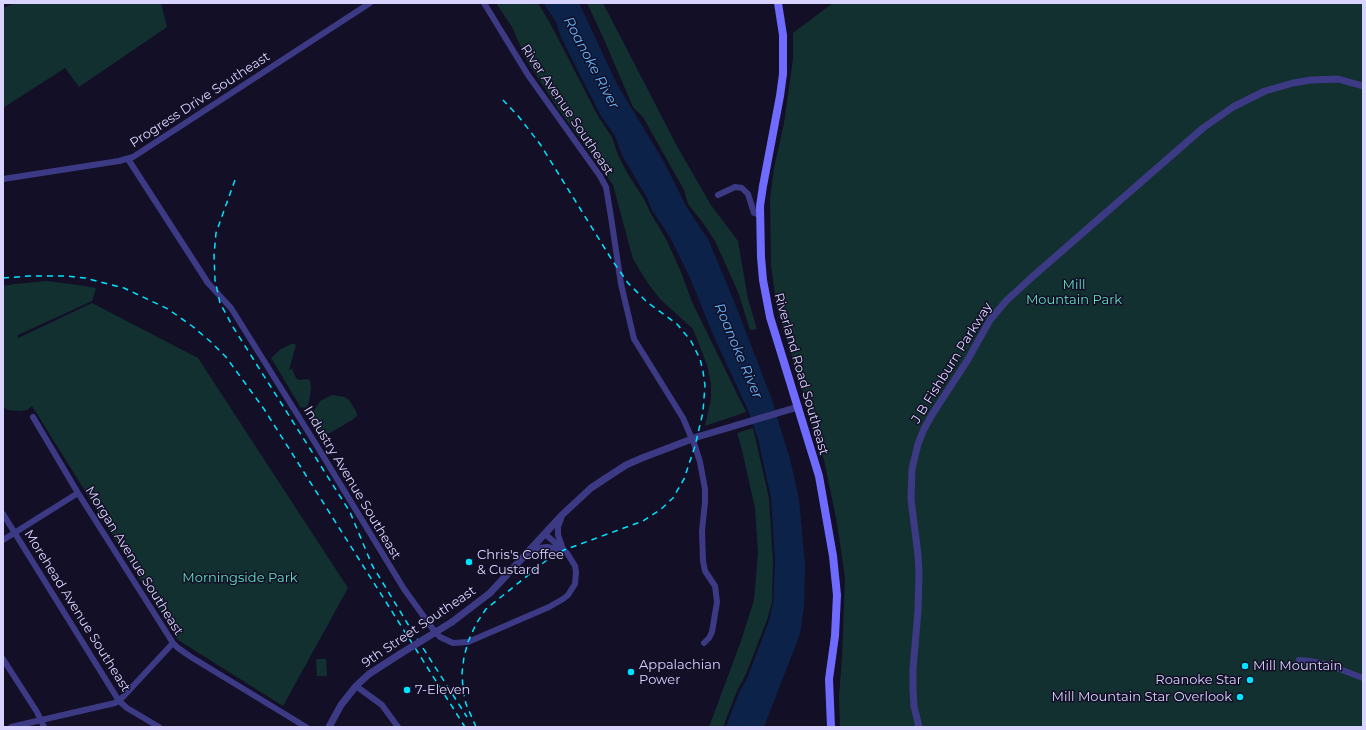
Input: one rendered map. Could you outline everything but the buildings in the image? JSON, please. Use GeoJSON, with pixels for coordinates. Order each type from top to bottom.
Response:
{"type":"FeatureCollection","features":[{"type":"Feature","properties":{"kind":"main road","name":"Riverland Road Southeast"},"geometry":{"type":"LineString","coordinates":[[778,3],[783,35],[783,74],[763,186],[760,215],[761,257],[766,301],[819,476],[833,556],[836,614],[829,685],[831,727]]}},
{"type":"Feature","properties":{"kind":"street","name":"Progress Drive Southeast"},"geometry":{"type":"LineString","coordinates":[[3,179],[128,159],[139,154],[370,3]]}},
{"type":"Feature","properties":{"kind":"street","name":"River Avenue Southeast"},"geometry":{"type":"LineString","coordinates":[[484,3],[528,75],[604,183],[608,196],[621,284],[634,339],[683,418],[700,462],[705,489],[702,530],[703,561],[705,571],[714,586],[717,602],[712,632],[704,643]]}},
{"type":"Feature","properties":{"kind":"street","name":"J B Fishburn Parkway"},"geometry":{"type":"LineString","coordinates":[[919,727],[914,706],[913,689],[920,573],[911,499],[912,469],[916,451],[924,429],[967,361],[990,320],[1006,301],[1043,268],[1203,128],[1233,107],[1266,91],[1293,83],[1311,80],[1338,79],[1363,86]]}},
{"type":"Feature","properties":{"kind":"street","name":"Industry Avenue Southeast"},"geometry":{"type":"LineString","coordinates":[[128,159],[208,283],[235,314],[404,589],[440,637],[453,643],[468,642],[549,607],[563,599],[572,590],[576,579],[574,566],[564,550],[545,534]]}},
{"type":"Feature","properties":{"kind":"street"},"geometry":{"type":"LineString","coordinates":[[718,195],[735,187],[742,188],[748,194],[754,213],[760,215]]}},
{"type":"Feature","properties":{"kind":"street","name":"9th Street Southeast"},"geometry":{"type":"LineString","coordinates":[[329,727],[341,705],[356,686],[369,674],[477,605],[490,594],[563,514],[591,488],[626,465],[648,455],[735,425],[798,407]]}},
{"type":"Feature","properties":{"kind":"street","name":"Morgan Avenue Southeast"},"geometry":{"type":"LineString","coordinates":[[33,417],[78,493],[173,643],[191,658],[306,727]]}},
{"type":"Feature","properties":{"kind":"street"},"geometry":{"type":"LineString","coordinates":[[3,540],[78,493]]}},
{"type":"Feature","properties":{"kind":"street","name":"Morehead Avenue Southeast"},"geometry":{"type":"LineString","coordinates":[[3,514],[119,701],[127,708],[159,727]]}},
{"type":"Feature","properties":{"kind":"street"},"geometry":{"type":"LineString","coordinates":[[563,514],[558,527],[560,542],[564,550]]}},
{"type":"Feature","properties":{"kind":"street"},"geometry":{"type":"LineString","coordinates":[[523,557],[538,548],[546,547],[564,550]]}},
{"type":"Feature","properties":{"kind":"street"},"geometry":{"type":"LineString","coordinates":[[11,727],[108,706],[119,701],[173,643]]}},
{"type":"Feature","properties":{"kind":"street"},"geometry":{"type":"LineString","coordinates":[[3,659],[42,720],[44,727]]}},
{"type":"Feature","properties":{"kind":"street"},"geometry":{"type":"LineString","coordinates":[[1299,660],[1328,665],[1363,678]]}},
{"type":"Feature","properties":{"kind":"street"},"geometry":{"type":"LineString","coordinates":[[356,686],[382,705],[398,727]]}},
{"type":"Feature","properties":{"kind":"green space"},"geometry":{"type":"Polygon","coordinates":[[[15,3],[161,3],[167,27],[79,87],[65,68],[3,108],[3,8],[15,3]]]}},
{"type":"Feature","properties":{"kind":"green space"},"geometry":{"type":"Polygon","coordinates":[[[496,3],[538,3],[550,23],[599,118],[612,137],[618,155],[629,176],[644,199],[666,239],[681,272],[692,302],[746,412],[705,426],[711,399],[711,384],[707,365],[693,329],[660,299],[647,282],[633,259],[613,185],[557,107],[527,61],[512,27],[496,3]]]}},
{"type":"Feature","properties":{"kind":"green space"},"geometry":{"type":"Polygon","coordinates":[[[587,3],[603,3],[678,148],[711,205],[738,241],[748,299],[757,329],[750,330],[738,292],[715,241],[688,204],[684,190],[643,117],[633,107],[587,3]]]}},
{"type":"Feature","properties":{"kind":"green space","name":"Mill Mountain Park"},"geometry":{"type":"Polygon","coordinates":[[[833,3],[1363,3],[1363,727],[840,727],[839,697],[845,578],[837,523],[824,460],[777,308],[771,266],[770,199],[774,168],[784,123],[793,59],[793,33],[833,3]]]}},
{"type":"Feature","properties":{"kind":"green space","name":"Morningside Park"},"geometry":{"type":"Polygon","coordinates":[[[46,281],[96,288],[92,301],[18,335],[18,338],[92,303],[198,358],[348,588],[283,706],[178,640],[32,406],[27,410],[20,411],[8,410],[3,407],[3,286],[46,281]]]}},
{"type":"Feature","properties":{"kind":"green space"},"geometry":{"type":"Polygon","coordinates":[[[291,344],[296,345],[289,370],[292,369],[296,378],[299,380],[308,379],[310,381],[311,389],[309,402],[304,408],[300,407],[271,358],[281,349],[291,344]]]}},
{"type":"Feature","properties":{"kind":"green space"},"geometry":{"type":"Polygon","coordinates":[[[332,395],[345,397],[349,400],[356,411],[357,416],[330,433],[320,433],[311,425],[313,412],[320,401],[332,395]]]}},
{"type":"Feature","properties":{"kind":"green space"},"geometry":{"type":"Polygon","coordinates":[[[753,428],[769,498],[773,561],[772,602],[767,620],[746,674],[737,691],[723,727],[709,727],[741,641],[754,600],[758,553],[755,508],[737,433],[753,428]]]}},
{"type":"Feature","properties":{"kind":"green space"},"geometry":{"type":"Polygon","coordinates":[[[316,659],[326,659],[327,676],[317,676],[316,659]]]}},
{"type":"Feature","properties":{"kind":"water","name":"Roanoke River"},"geometry":{"type":"Polygon","coordinates":[[[543,3],[579,3],[617,84],[664,162],[686,206],[709,241],[771,397],[790,459],[799,499],[805,565],[804,606],[800,634],[764,727],[726,727],[739,693],[748,676],[769,621],[773,603],[775,561],[771,498],[758,439],[748,410],[714,337],[690,278],[671,239],[652,210],[647,198],[622,155],[615,136],[601,116],[561,37],[555,20],[543,3]]]}},
{"type":"Feature","properties":{"kind":"railway"},"geometry":{"type":"LineString","coordinates":[[476,727],[466,704],[462,673],[468,642],[476,624],[486,609],[547,560],[564,550],[643,521],[660,510],[673,498],[684,479],[695,446],[703,412],[705,386],[700,359],[691,341],[677,324],[647,302],[628,283],[612,260],[540,144],[519,117],[503,100]]}},
{"type":"Feature","properties":{"kind":"railway"},"geometry":{"type":"LineString","coordinates":[[235,180],[216,233],[214,255],[215,280],[220,303],[233,327],[350,512],[372,565],[467,717]]}},
{"type":"Feature","properties":{"kind":"railway"},"geometry":{"type":"LineString","coordinates":[[3,278],[66,276],[85,278],[124,288],[168,309],[211,342],[226,357],[264,409],[465,727]]}},
{"type":"Feature","properties":{"kind":"place","name":"Chris's Coffee & Custard"},"geometry":{"type":"Point","coordinates":[469,562]}},
{"type":"Feature","properties":{"kind":"place","name":"Mill Mountain"},"geometry":{"type":"Point","coordinates":[1245,666]}},
{"type":"Feature","properties":{"kind":"place","name":"Appalachian Power"},"geometry":{"type":"Point","coordinates":[631,672]}},
{"type":"Feature","properties":{"kind":"place","name":"Roanoke Star"},"geometry":{"type":"Point","coordinates":[1250,680]}},
{"type":"Feature","properties":{"kind":"place","name":"7-Eleven"},"geometry":{"type":"Point","coordinates":[407,690]}},
{"type":"Feature","properties":{"kind":"place","name":"Mill Mountain Star Overlook"},"geometry":{"type":"Point","coordinates":[1240,697]}}]}
